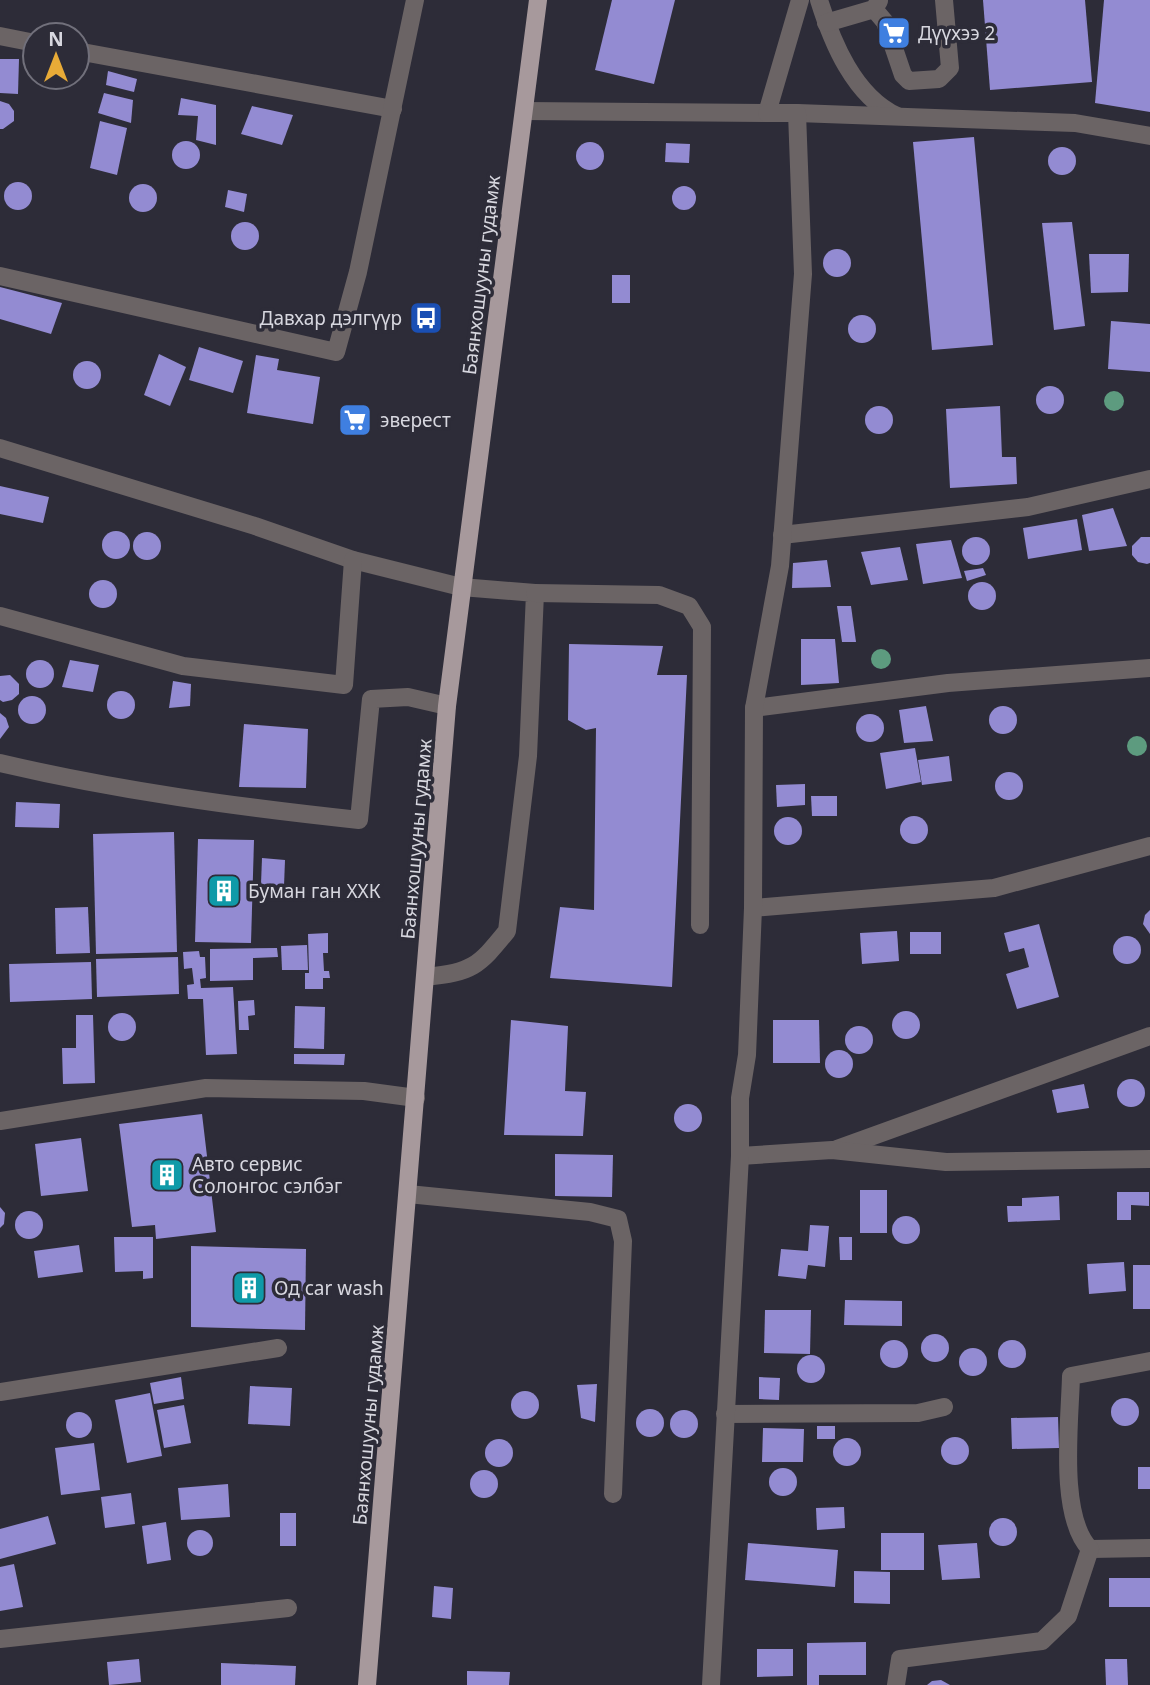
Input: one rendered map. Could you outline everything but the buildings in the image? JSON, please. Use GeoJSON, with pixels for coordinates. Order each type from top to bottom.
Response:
{"type":"FeatureCollection","features":[{"type":"Feature","properties":{"kind":"main road","name":"Баянхошууны гудамж"},"geometry":{"type":"LineString","coordinates":[[367,1685],[447,706],[538,0]]}},
{"type":"Feature","properties":{"kind":"street"},"geometry":{"type":"LineString","coordinates":[[0,276],[336,352],[358,272],[415,0]]}},
{"type":"Feature","properties":{"kind":"street"},"geometry":{"type":"LineString","coordinates":[[767,113],[800,0]]}},
{"type":"Feature","properties":{"kind":"street"},"geometry":{"type":"LineString","coordinates":[[819,0],[826,23],[849,72],[885,110],[900,117]]}},
{"type":"Feature","properties":{"kind":"street"},"geometry":{"type":"LineString","coordinates":[[826,23],[876,5],[885,22],[903,75],[909,81],[939,79],[950,68],[944,0]]}},
{"type":"Feature","properties":{"kind":"street"},"geometry":{"type":"LineString","coordinates":[[0,36],[21,40]]}},
{"type":"Feature","properties":{"kind":"street"},"geometry":{"type":"LineString","coordinates":[[91,54],[393,109]]}},
{"type":"Feature","properties":{"kind":"street"},"geometry":{"type":"LineString","coordinates":[[524,111],[797,113],[1075,123],[1150,136]]}},
{"type":"Feature","properties":{"kind":"street"},"geometry":{"type":"LineString","coordinates":[[711,1685],[740,1156],[740,1098],[747,1055],[753,908],[754,708],[782,536],[803,274],[797,113]]}},
{"type":"Feature","properties":{"kind":"street"},"geometry":{"type":"LineString","coordinates":[[0,448],[255,526],[353,560],[461,587],[535,593],[659,595],[689,606],[702,627],[700,925]]}},
{"type":"Feature","properties":{"kind":"street"},"geometry":{"type":"LineString","coordinates":[[782,536],[1028,507],[1150,479]]}},
{"type":"Feature","properties":{"kind":"street"},"geometry":{"type":"LineString","coordinates":[[0,616],[183,666],[344,685],[353,560]]}},
{"type":"Feature","properties":{"kind":"street"},"geometry":{"type":"LineString","coordinates":[[426,977],[463,973],[489,953],[507,931],[528,756],[535,593]]}},
{"type":"Feature","properties":{"kind":"street"},"geometry":{"type":"LineString","coordinates":[[754,708],[948,683],[1150,668]]}},
{"type":"Feature","properties":{"kind":"street"},"geometry":{"type":"LineString","coordinates":[[0,763],[72,780],[199,802],[359,820],[371,699],[408,697],[447,706]]}},
{"type":"Feature","properties":{"kind":"street"},"geometry":{"type":"LineString","coordinates":[[753,908],[994,888],[1150,846]]}},
{"type":"Feature","properties":{"kind":"street"},"geometry":{"type":"LineString","coordinates":[[832,1150],[1150,1036]]}},
{"type":"Feature","properties":{"kind":"street"},"geometry":{"type":"LineString","coordinates":[[0,1121],[206,1088],[364,1091],[416,1098]]}},
{"type":"Feature","properties":{"kind":"street"},"geometry":{"type":"LineString","coordinates":[[740,1156],[832,1150],[946,1162],[1150,1159]]}},
{"type":"Feature","properties":{"kind":"street"},"geometry":{"type":"LineString","coordinates":[[408,1194],[563,1209],[618,1219],[623,1241],[613,1494]]}},
{"type":"Feature","properties":{"kind":"street"},"geometry":{"type":"LineString","coordinates":[[0,1392],[278,1348]]}},
{"type":"Feature","properties":{"kind":"street"},"geometry":{"type":"LineString","coordinates":[[1150,1361],[1071,1376],[1069,1487],[1080,1539],[1090,1549],[1150,1548]]}},
{"type":"Feature","properties":{"kind":"street"},"geometry":{"type":"LineString","coordinates":[[725,1414],[918,1413],[944,1407]]}},
{"type":"Feature","properties":{"kind":"street"},"geometry":{"type":"LineString","coordinates":[[896,1685],[900,1659],[1042,1641],[1068,1616],[1090,1549]]}},
{"type":"Feature","properties":{"kind":"street"},"geometry":{"type":"LineString","coordinates":[[0,1639],[288,1608]]}},
{"type":"Feature","properties":{"kind":"place","name":"Дүүхээ 2"},"geometry":{"type":"Point","coordinates":[894,33]}},
{"type":"Feature","properties":{"kind":"place","name":"Давхар дэлгүүр"},"geometry":{"type":"Point","coordinates":[426,318]}},
{"type":"Feature","properties":{"kind":"place","name":"эверест"},"geometry":{"type":"Point","coordinates":[355,420]}},
{"type":"Feature","properties":{"kind":"place","name":"Буман ган ХХК"},"geometry":{"type":"Point","coordinates":[224,891]}},
{"type":"Feature","properties":{"kind":"place","name":"Авто сервис Солонгос сэлбэг"},"geometry":{"type":"Point","coordinates":[167,1175]}},
{"type":"Feature","properties":{"kind":"place","name":"Од car wash"},"geometry":{"type":"Point","coordinates":[249,1288]}}]}
